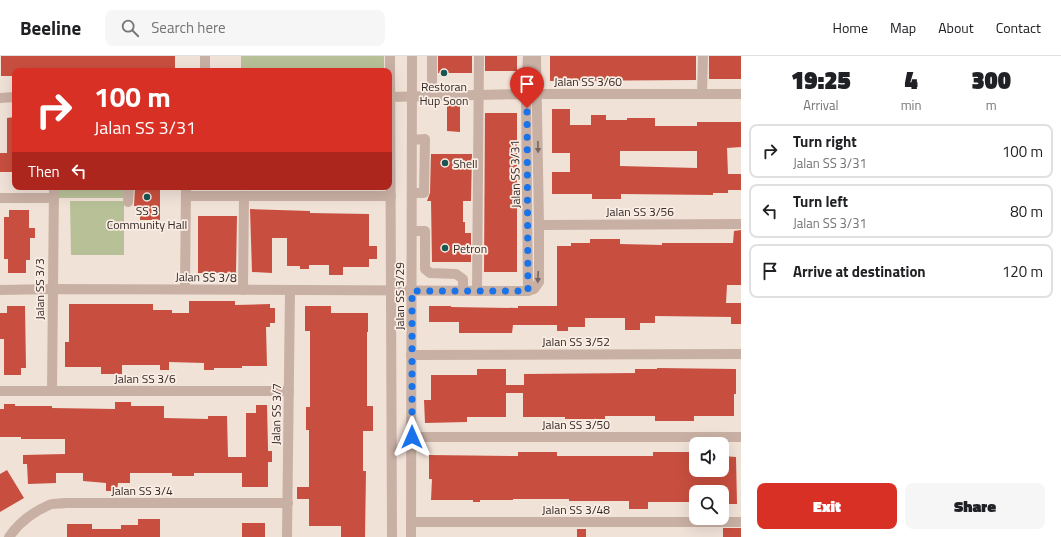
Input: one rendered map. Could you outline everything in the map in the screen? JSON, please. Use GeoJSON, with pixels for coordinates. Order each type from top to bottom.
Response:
{"type":"FeatureCollection","features":[{"type":"Feature","properties":{"kind":"street"},"geometry":{"type":"LineString","coordinates":[[204,56],[205,68]]}},
{"type":"Feature","properties":{"kind":"street"},"geometry":{"type":"LineString","coordinates":[[390,56],[390,68]]}},
{"type":"Feature","properties":{"kind":"street","name":"Jalan SS 3/29"},"geometry":{"type":"LineString","coordinates":[[411,537],[412,56]]}},
{"type":"Feature","properties":{"kind":"street"},"geometry":{"type":"LineString","coordinates":[[432,56],[432,97]]}},
{"type":"Feature","properties":{"kind":"street"},"geometry":{"type":"LineString","coordinates":[[477,291],[479,56]]}},
{"type":"Feature","properties":{"kind":"street","name":"Jalan SS 3/31"},"geometry":{"type":"LineString","coordinates":[[528,56],[526,94],[528,291],[534,289],[539,282],[536,56]]}},
{"type":"Feature","properties":{"kind":"street"},"geometry":{"type":"LineString","coordinates":[[702,56],[702,94]]}},
{"type":"Feature","properties":{"kind":"street","name":"Jalan SS 3/60"},"geometry":{"type":"LineString","coordinates":[[392,97],[526,94],[741,94]]}},
{"type":"Feature","properties":{"kind":"street"},"geometry":{"type":"LineString","coordinates":[[0,98],[12,98]]}},
{"type":"Feature","properties":{"kind":"street","name":"Jalan SS 3/3"},"geometry":{"type":"LineString","coordinates":[[52,390],[54,190]]}},
{"type":"Feature","properties":{"kind":"street"},"geometry":{"type":"LineString","coordinates":[[128,202],[129,190]]}},
{"type":"Feature","properties":{"kind":"street"},"geometry":{"type":"LineString","coordinates":[[391,190],[392,537]]}},
{"type":"Feature","properties":{"kind":"street"},"geometry":{"type":"LineString","coordinates":[[185,289],[186,191],[244,196],[391,196]]}},
{"type":"Feature","properties":{"kind":"street"},"geometry":{"type":"LineString","coordinates":[[243,290],[244,196]]}},
{"type":"Feature","properties":{"kind":"street"},"geometry":{"type":"LineString","coordinates":[[0,198],[54,198]]}},
{"type":"Feature","properties":{"kind":"street","name":"Jalan SS 3/56"},"geometry":{"type":"LineString","coordinates":[[539,225],[741,224]]}},
{"type":"Feature","properties":{"kind":"street"},"geometry":{"type":"LineString","coordinates":[[412,232],[425,232],[426,271],[430,273],[459,275],[463,279],[463,291]]}},
{"type":"Feature","properties":{"kind":"street","name":"Jalan SS 3/8"},"geometry":{"type":"LineString","coordinates":[[0,290],[185,289],[412,291]]}},
{"type":"Feature","properties":{"kind":"street","name":"Jalan SS 3/7"},"geometry":{"type":"LineString","coordinates":[[287,537],[290,290]]}},
{"type":"Feature","properties":{"kind":"street"},"geometry":{"type":"LineString","coordinates":[[412,291],[528,291]]}},
{"type":"Feature","properties":{"kind":"street","name":"Jalan SS 3/52"},"geometry":{"type":"LineString","coordinates":[[412,355],[741,354]]}},
{"type":"Feature","properties":{"kind":"street","name":"Jalan SS 3/6"},"geometry":{"type":"LineString","coordinates":[[0,391],[289,391]]}},
{"type":"Feature","properties":{"kind":"street","name":"Jalan SS 3/50"},"geometry":{"type":"LineString","coordinates":[[412,437],[741,438]]}},
{"type":"Feature","properties":{"kind":"street","name":"Jalan SS 3/4"},"geometry":{"type":"LineString","coordinates":[[9,537],[15,529],[31,515],[50,505],[65,503],[288,504]]}},
{"type":"Feature","properties":{"kind":"street","name":"Jalan SS 3/48"},"geometry":{"type":"LineString","coordinates":[[411,522],[741,522]]}},
{"type":"Feature","properties":{"kind":"green space"},"geometry":{"type":"Polygon","coordinates":[[[241,56],[384,56],[384,68],[241,68],[241,56]]]}},
{"type":"Feature","properties":{"kind":"green space"},"geometry":{"type":"Polygon","coordinates":[[[57,190],[127,190],[127,198],[57,198],[57,190]]]}},
{"type":"Feature","properties":{"kind":"green space"},"geometry":{"type":"Polygon","coordinates":[[[70,201],[124,201],[124,255],[71,255],[70,201]]]}},
{"type":"Feature","properties":{"kind":"building"},"geometry":{"type":"Polygon","coordinates":[[[1,56],[175,56],[175,68],[12,68],[12,76],[1,76],[1,56]]]}},
{"type":"Feature","properties":{"kind":"building"},"geometry":{"type":"Polygon","coordinates":[[[438,56],[472,56],[472,73],[438,73],[438,56]]]}},
{"type":"Feature","properties":{"kind":"building"},"geometry":{"type":"Polygon","coordinates":[[[485,56],[517,56],[517,71],[485,71],[485,56]]]}},
{"type":"Feature","properties":{"kind":"building"},"geometry":{"type":"Polygon","coordinates":[[[550,56],[696,56],[696,80],[550,81],[550,56]]]}},
{"type":"Feature","properties":{"kind":"building"},"geometry":{"type":"Polygon","coordinates":[[[709,56],[741,56],[741,79],[709,79],[709,56]]]}},
{"type":"Feature","properties":{"kind":"building"},"geometry":{"type":"Polygon","coordinates":[[[447,104],[460,104],[460,132],[447,131],[447,104]]]}},
{"type":"Feature","properties":{"kind":"building"},"geometry":{"type":"Polygon","coordinates":[[[552,109],[570,109],[570,125],[591,125],[591,115],[606,115],[606,120],[655,118],[655,126],[697,126],[697,122],[741,122],[741,147],[727,148],[728,174],[741,174],[741,190],[728,190],[728,193],[713,193],[713,195],[621,194],[621,199],[592,199],[592,194],[552,194],[552,172],[570,172],[570,153],[552,153],[552,109]],[[620,151],[620,166],[697,168],[697,151],[620,151]]]}},
{"type":"Feature","properties":{"kind":"building"},"geometry":{"type":"Polygon","coordinates":[[[485,113],[517,113],[517,272],[484,272],[485,113]]]}},
{"type":"Feature","properties":{"kind":"building"},"geometry":{"type":"Polygon","coordinates":[[[12,117],[12,172],[0,172],[0,153],[7,153],[7,118],[12,117]]]}},
{"type":"Feature","properties":{"kind":"building"},"geometry":{"type":"Polygon","coordinates":[[[431,154],[472,154],[471,201],[463,201],[463,222],[465,222],[465,233],[471,233],[471,262],[432,262],[431,201],[427,201],[430,193],[431,154]]]}},
{"type":"Feature","properties":{"kind":"building","name":"SS 3 Community Hall"},"geometry":{"type":"Polygon","coordinates":[[[135,190],[160,190],[160,220],[140,220],[140,206],[134,206],[135,190]]]}},
{"type":"Feature","properties":{"kind":"building"},"geometry":{"type":"Polygon","coordinates":[[[250,209],[310,211],[310,213],[369,214],[369,246],[377,246],[377,259],[369,259],[369,267],[343,267],[343,275],[329,275],[329,265],[309,265],[309,269],[300,269],[300,266],[287,266],[287,238],[272,238],[272,273],[252,272],[250,209]]]}},
{"type":"Feature","properties":{"kind":"building"},"geometry":{"type":"Polygon","coordinates":[[[9,210],[29,210],[29,228],[35,228],[35,238],[30,238],[30,260],[26,260],[26,273],[8,273],[8,259],[4,259],[4,217],[9,217],[9,210]]]}},
{"type":"Feature","properties":{"kind":"building"},"geometry":{"type":"Polygon","coordinates":[[[198,216],[237,216],[236,273],[198,273],[198,216]]]}},
{"type":"Feature","properties":{"kind":"building"},"geometry":{"type":"Polygon","coordinates":[[[741,230],[741,285],[727,285],[726,303],[741,303],[741,324],[731,324],[731,317],[655,316],[655,323],[640,323],[640,330],[625,330],[625,318],[585,318],[585,327],[568,327],[568,331],[557,331],[557,325],[513,325],[512,333],[459,333],[459,322],[429,322],[429,306],[518,308],[518,306],[557,306],[557,246],[571,246],[571,243],[590,243],[590,239],[620,239],[620,244],[662,245],[662,243],[733,243],[734,231],[741,230]]]}},
{"type":"Feature","properties":{"kind":"building"},"geometry":{"type":"Polygon","coordinates":[[[189,301],[235,301],[235,305],[270,304],[270,308],[275,308],[275,323],[270,323],[270,327],[266,327],[267,366],[242,366],[242,368],[214,368],[214,370],[204,370],[204,363],[169,362],[169,370],[160,370],[160,365],[122,365],[122,374],[101,374],[101,367],[65,367],[65,342],[69,342],[69,304],[153,304],[153,310],[172,310],[172,313],[189,313],[189,301]]]}},
{"type":"Feature","properties":{"kind":"building"},"geometry":{"type":"Polygon","coordinates":[[[7,306],[25,306],[26,368],[21,368],[21,375],[4,375],[4,339],[0,339],[0,313],[7,313],[7,306]]]}},
{"type":"Feature","properties":{"kind":"building"},"geometry":{"type":"Polygon","coordinates":[[[305,306],[331,306],[331,313],[368,313],[367,406],[373,406],[373,431],[363,431],[363,471],[366,471],[365,537],[341,537],[341,526],[309,526],[309,499],[297,499],[297,487],[309,487],[309,430],[306,430],[306,407],[310,407],[310,331],[305,331],[305,306]]]}},
{"type":"Feature","properties":{"kind":"building"},"geometry":{"type":"Polygon","coordinates":[[[477,369],[506,369],[506,385],[524,385],[524,374],[635,373],[635,369],[736,369],[734,416],[694,416],[694,421],[655,421],[655,416],[605,416],[605,419],[523,417],[523,393],[506,393],[506,417],[467,417],[467,422],[425,423],[424,400],[431,400],[431,375],[477,375],[477,369]]]}},
{"type":"Feature","properties":{"kind":"building"},"geometry":{"type":"Polygon","coordinates":[[[115,402],[131,402],[131,406],[164,406],[164,418],[208,419],[208,416],[227,416],[228,457],[246,457],[246,413],[256,413],[256,405],[267,405],[268,451],[272,451],[272,462],[268,462],[268,487],[242,487],[242,473],[194,473],[194,476],[172,476],[172,473],[130,473],[130,483],[118,483],[117,491],[106,491],[106,483],[83,481],[83,473],[56,473],[56,483],[28,484],[27,464],[23,464],[23,455],[65,454],[65,439],[21,439],[21,437],[0,437],[0,409],[4,409],[4,404],[15,404],[15,406],[52,406],[52,408],[115,409],[115,402]]]}},
{"type":"Feature","properties":{"kind":"building"},"geometry":{"type":"Polygon","coordinates":[[[518,452],[557,452],[557,456],[653,456],[653,452],[689,452],[689,477],[729,477],[729,456],[736,457],[737,504],[729,504],[729,485],[689,485],[689,502],[648,502],[648,509],[629,509],[629,501],[513,499],[480,500],[480,502],[473,502],[473,500],[431,500],[432,479],[429,479],[429,455],[518,456],[518,452]]]}},
{"type":"Feature","properties":{"kind":"building"},"geometry":{"type":"Polygon","coordinates":[[[7,470],[24,498],[0,512],[0,474],[7,470]]]}},
{"type":"Feature","properties":{"kind":"building"},"geometry":{"type":"Polygon","coordinates":[[[138,519],[160,519],[160,537],[67,537],[67,524],[92,524],[92,529],[121,529],[121,525],[138,525],[138,519]]]}},
{"type":"Feature","properties":{"kind":"building"},"geometry":{"type":"Polygon","coordinates":[[[242,523],[265,523],[265,537],[242,537],[242,523]]]}},
{"type":"Feature","properties":{"kind":"building"},"geometry":{"type":"Polygon","coordinates":[[[723,528],[741,528],[741,537],[723,537],[723,528]]]}},
{"type":"Feature","properties":{"kind":"building"},"geometry":{"type":"Polygon","coordinates":[[[577,529],[586,529],[586,537],[577,537],[577,529]]]}},
{"type":"Feature","properties":{"kind":"place","name":"Restoran Hup Soon"},"geometry":{"type":"Point","coordinates":[444,73]}},
{"type":"Feature","properties":{"kind":"place","name":"Shell"},"geometry":{"type":"Point","coordinates":[445,163]}},
{"type":"Feature","properties":{"kind":"place","name":"SS 3 Community Hall"},"geometry":{"type":"Point","coordinates":[147,197]}},
{"type":"Feature","properties":{"kind":"place","name":"Petron"},"geometry":{"type":"Point","coordinates":[445,248]}},
{"type":"Feature","properties":{"kind":"route"},"geometry":{"type":"LineString","coordinates":[[412,437],[412,291],[528,291],[527,108]]}}]}
